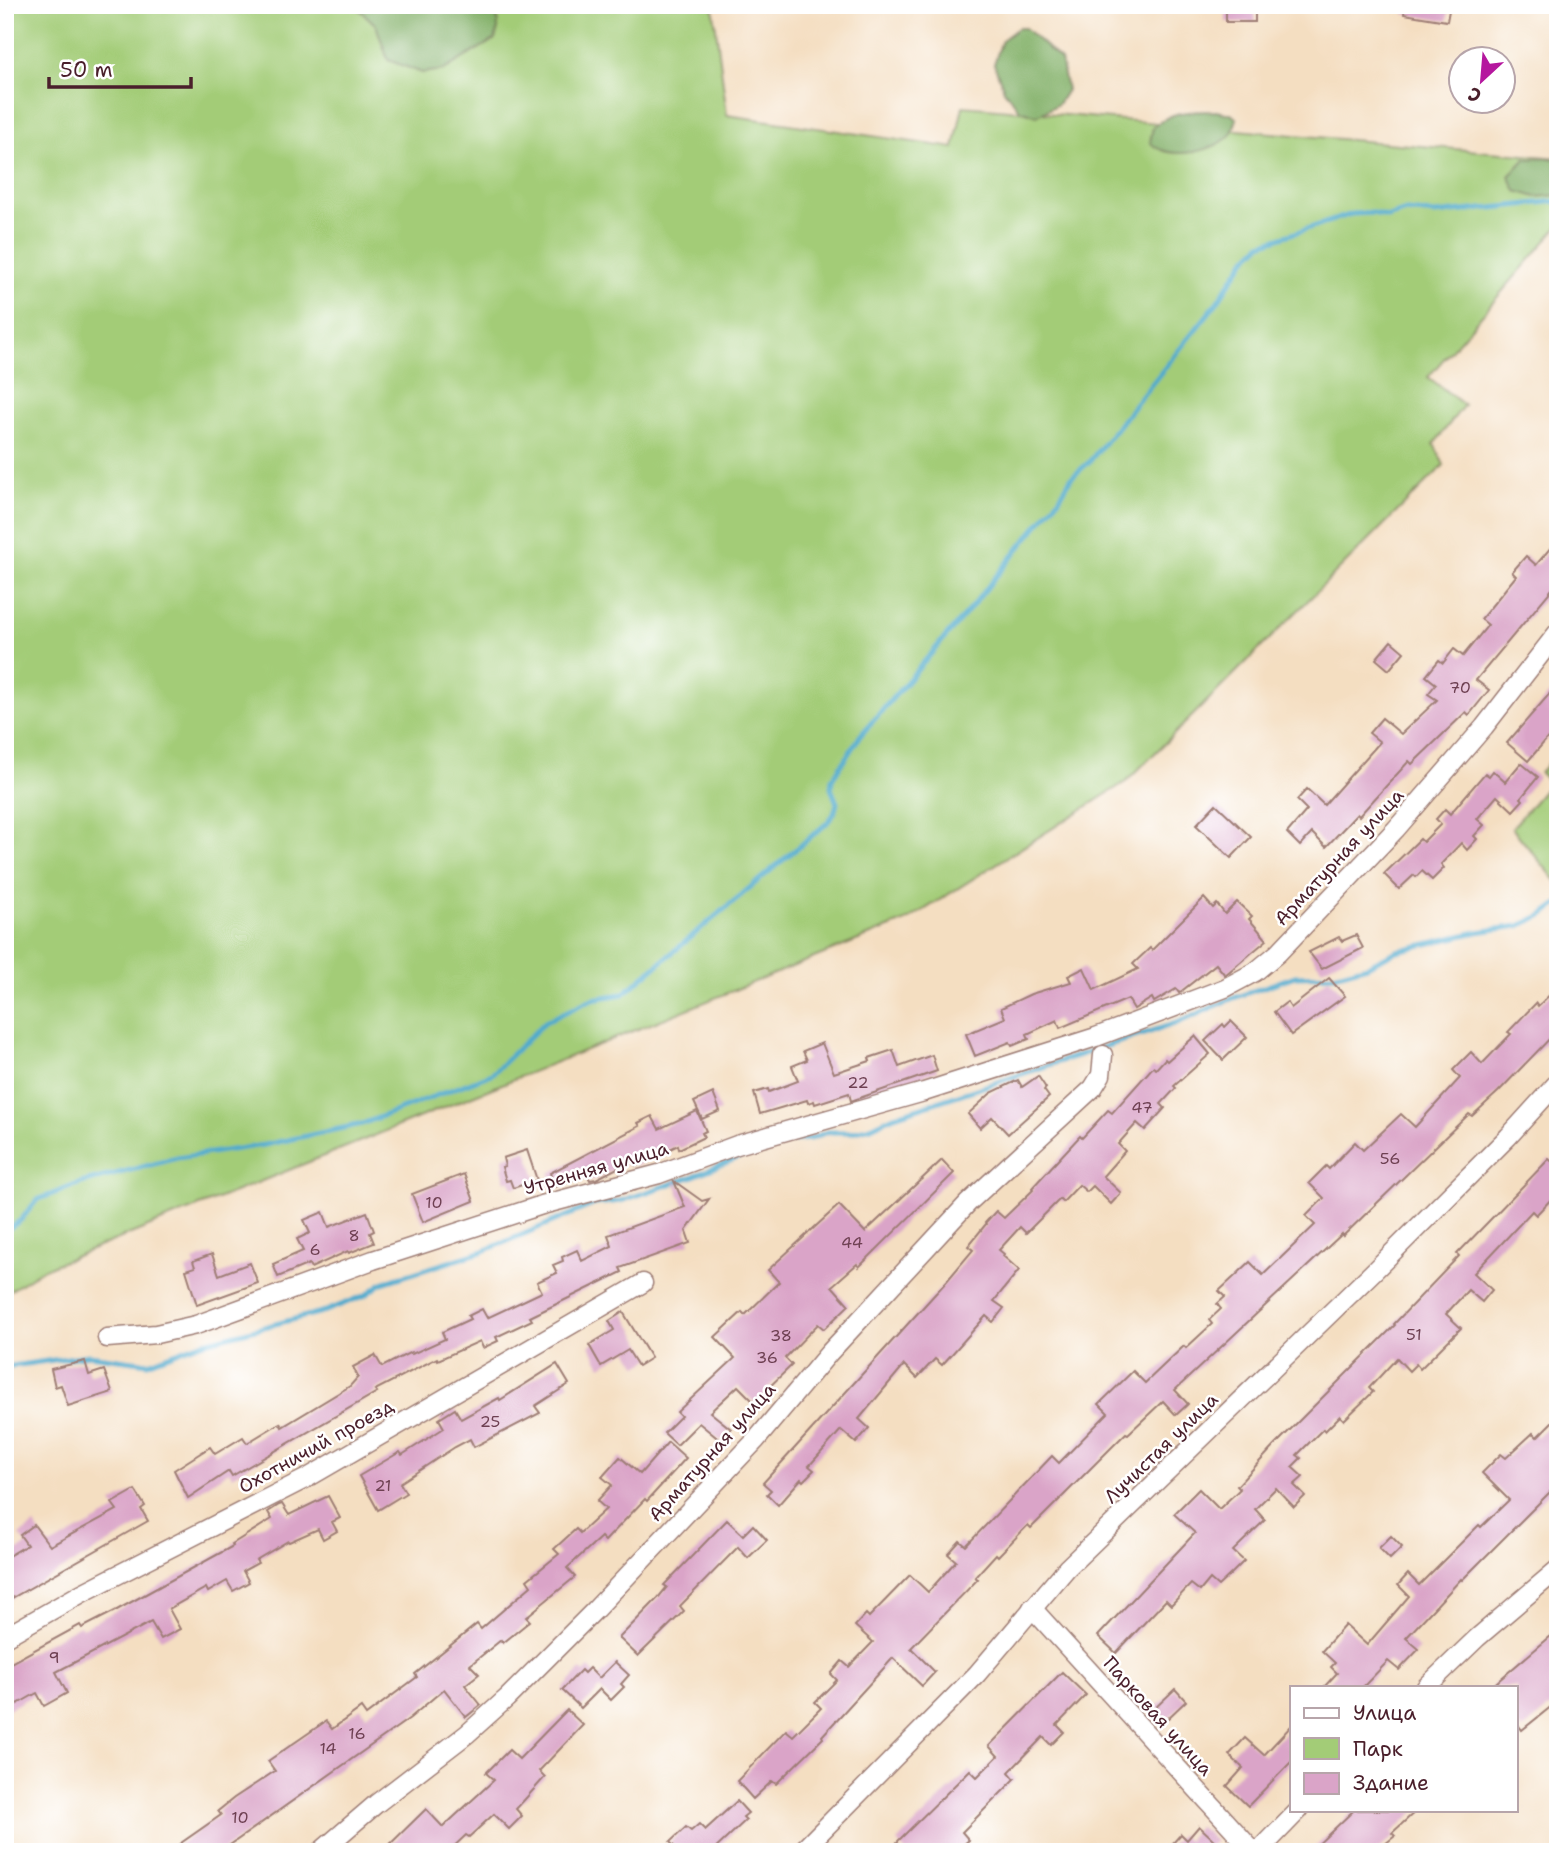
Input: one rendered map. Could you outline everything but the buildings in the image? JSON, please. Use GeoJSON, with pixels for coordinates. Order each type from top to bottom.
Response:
{"type":"FeatureCollection","features":[{"type":"Feature","properties":{"kind":"street","name":"Арматурная улица"},"geometry":{"type":"LineString","coordinates":[[320,1852],[376,1804],[467,1734],[595,1610],[756,1440],[828,1353],[968,1203],[1093,1088],[1101,1075],[1099,1045],[1225,988],[1255,972],[1278,953],[1396,829],[1484,727],[1558,632]]}},
{"type":"Feature","properties":{"kind":"street","name":"Утренняя улица"},"geometry":{"type":"LineString","coordinates":[[107,1338],[156,1334],[196,1325],[373,1260],[542,1205],[659,1174],[737,1145],[1099,1045]]}},
{"type":"Feature","properties":{"kind":"street","name":"Лучистая улица"},"geometry":{"type":"LineString","coordinates":[[801,1852],[977,1674],[1067,1568],[1402,1243],[1508,1137],[1558,1082]]}},
{"type":"Feature","properties":{"kind":"street","name":"Охотничий проезд"},"geometry":{"type":"LineString","coordinates":[[5,1637],[82,1593],[309,1477],[643,1283]]}},
{"type":"Feature","properties":{"kind":"street"},"geometry":{"type":"LineString","coordinates":[[1427,1686],[1477,1638],[1558,1569]]}},
{"type":"Feature","properties":{"kind":"street","name":"Парковая улица"},"geometry":{"type":"LineString","coordinates":[[1032,1608],[1263,1850]]}},
{"type":"Feature","properties":{"kind":"street"},"geometry":{"type":"LineString","coordinates":[[1263,1850],[1297,1812]]}},
{"type":"Feature","properties":{"kind":"green space"},"geometry":{"type":"Polygon","coordinates":[[[5,5],[713,5],[727,115],[954,148],[963,106],[1558,158],[1558,227],[1428,377],[1464,405],[1434,444],[1444,465],[1127,781],[908,920],[44,1269],[5,1294],[5,5]]]}},
{"type":"Feature","properties":{"kind":"green space"},"geometry":{"type":"Polygon","coordinates":[[[360,5],[497,5],[498,29],[495,39],[444,70],[422,73],[388,60],[376,25],[358,8],[360,5]]]}},
{"type":"Feature","properties":{"kind":"green space"},"geometry":{"type":"Polygon","coordinates":[[[1018,28],[1025,28],[1061,60],[1067,90],[1058,104],[1037,116],[1020,110],[1004,90],[994,64],[1002,40],[1018,28]]]}},
{"type":"Feature","properties":{"kind":"green space"},"geometry":{"type":"Polygon","coordinates":[[[1216,111],[1231,114],[1237,119],[1231,134],[1215,146],[1179,153],[1167,152],[1150,142],[1153,127],[1168,117],[1182,113],[1216,111]]]}},
{"type":"Feature","properties":{"kind":"green space"},"geometry":{"type":"Polygon","coordinates":[[[1557,158],[1558,195],[1536,197],[1516,191],[1509,176],[1525,159],[1557,158]]]}},
{"type":"Feature","properties":{"kind":"green space"},"geometry":{"type":"Polygon","coordinates":[[[1558,751],[1558,883],[1512,828],[1550,783],[1540,773],[1558,751]]]}},
{"type":"Feature","properties":{"kind":"waterway"},"geometry":{"type":"LineString","coordinates":[[5,1231],[21,1220],[37,1200],[81,1183],[177,1158],[264,1145],[362,1124],[492,1074],[545,1022],[592,999],[623,994],[826,824],[834,814],[837,803],[831,788],[832,779],[860,736],[968,611],[1059,499],[1071,478],[1089,462],[1216,304],[1245,260],[1261,244],[1352,214],[1373,213],[1388,217],[1406,211],[1435,214],[1558,201]]}},
{"type":"Feature","properties":{"kind":"waterway"},"geometry":{"type":"LineString","coordinates":[[5,1367],[89,1355],[148,1363],[201,1343],[326,1311],[366,1295],[382,1283],[484,1251],[595,1204],[621,1201],[691,1177],[777,1142],[810,1139],[827,1132],[851,1132],[871,1127],[894,1116],[1177,1023],[1231,999],[1295,976],[1334,975],[1367,966],[1397,951],[1477,932],[1519,926],[1543,915],[1558,904]]}}]}
